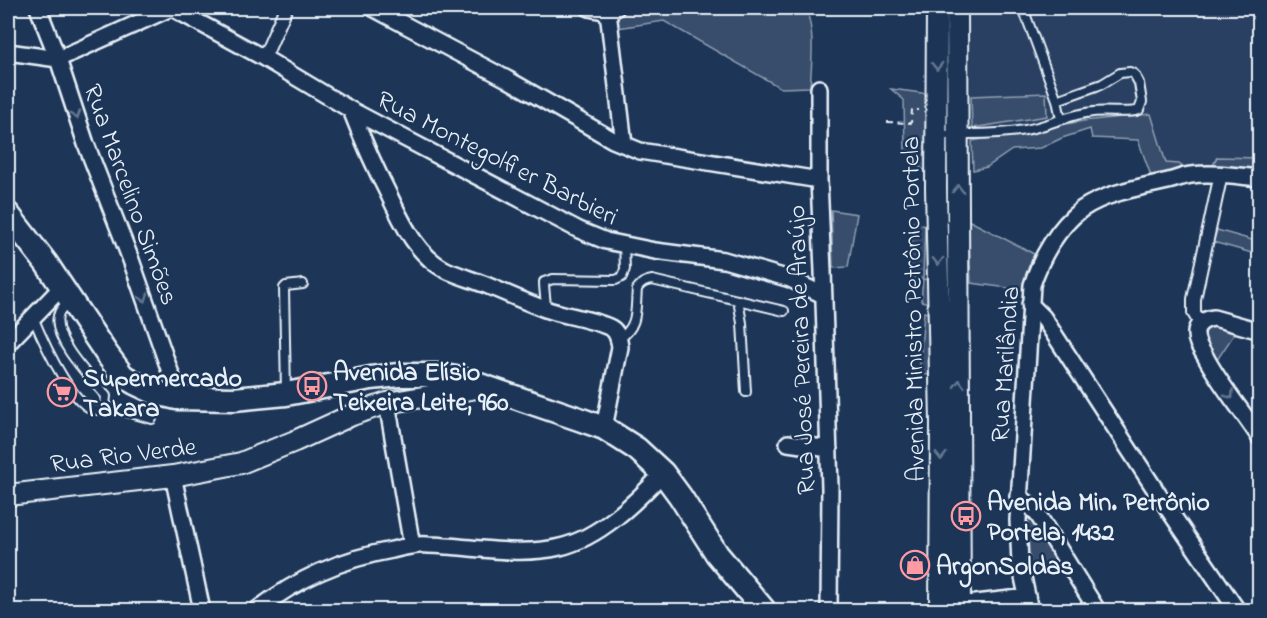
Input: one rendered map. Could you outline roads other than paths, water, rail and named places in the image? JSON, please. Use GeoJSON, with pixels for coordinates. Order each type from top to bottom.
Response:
{"type":"FeatureCollection","features":[{"type":"Feature","properties":{"kind":"main road"},"geometry":{"type":"LineString","coordinates":[[8,214],[46,264],[123,376],[156,393],[177,398],[234,399],[286,394],[371,378],[438,375],[462,379],[604,428],[637,449],[663,473],[717,554],[764,610]]}},
{"type":"Feature","properties":{"kind":"street","name":"Rua Marcelino Simões"},"geometry":{"type":"LineString","coordinates":[[38,8],[86,144],[131,260],[173,380],[177,398]]}},
{"type":"Feature","properties":{"kind":"street"},"geometry":{"type":"LineString","coordinates":[[8,52],[58,60],[171,8]]}},
{"type":"Feature","properties":{"kind":"street","name":"Rua Montegolfier Barbieri"},"geometry":{"type":"LineString","coordinates":[[171,8],[264,58],[351,110],[579,230],[606,241],[624,245],[724,260],[790,279],[823,295]]}},
{"type":"Feature","properties":{"kind":"street"},"geometry":{"type":"LineString","coordinates":[[264,58],[285,8]]}},
{"type":"Feature","properties":{"kind":"street"},"geometry":{"type":"LineString","coordinates":[[373,8],[507,79],[613,140],[640,151],[819,180]]}},
{"type":"Feature","properties":{"kind":"street"},"geometry":{"type":"LineString","coordinates":[[589,8],[612,10],[624,144]]}},
{"type":"Feature","properties":{"kind":"street","name":"Avenida Ministro Petrônio Portela"},"geometry":{"type":"LineString","coordinates":[[937,8],[936,188],[941,422],[950,608]]}},
{"type":"Feature","properties":{"kind":"street","name":"Avenida Ministro Petrônio Portela"},"geometry":{"type":"LineString","coordinates":[[950,608],[958,135],[957,8]]}},
{"type":"Feature","properties":{"kind":"street","name":"Rua José Pereira de Araújo"},"geometry":{"type":"LineString","coordinates":[[819,88],[819,180],[829,449],[829,610]]}},
{"type":"Feature","properties":{"kind":"street"},"geometry":{"type":"LineString","coordinates":[[351,110],[368,153],[409,234],[420,250],[431,260],[446,270],[546,309],[611,328],[616,332],[620,343],[604,428]]}},
{"type":"Feature","properties":{"kind":"street"},"geometry":{"type":"LineString","coordinates":[[1200,323],[1194,313],[1194,299],[1221,174]]}},
{"type":"Feature","properties":{"kind":"street","name":"Rua Marilândia"},"geometry":{"type":"LineString","coordinates":[[1028,604],[1019,552],[1018,496],[1030,304],[1037,268],[1066,223],[1082,209],[1104,198],[1192,175],[1221,174],[1260,178]]}},
{"type":"Feature","properties":{"kind":"street"},"geometry":{"type":"LineString","coordinates":[[8,343],[33,317],[66,294]]}},
{"type":"Feature","properties":{"kind":"street"},"geometry":{"type":"LineString","coordinates":[[1030,304],[1043,317],[1162,500],[1237,610]]}},
{"type":"Feature","properties":{"kind":"street"},"geometry":{"type":"LineString","coordinates":[[1260,331],[1214,318],[1207,318],[1196,330],[1198,343],[1212,369],[1260,438]]}},
{"type":"Feature","properties":{"kind":"street","name":"Rua Rio Verde"},"geometry":{"type":"LineString","coordinates":[[8,495],[173,476],[241,463],[352,415],[387,403],[483,387]]}},
{"type":"Feature","properties":{"kind":"street"},"geometry":{"type":"LineString","coordinates":[[387,403],[412,546]]}},
{"type":"Feature","properties":{"kind":"street"},"geometry":{"type":"LineString","coordinates":[[788,443],[829,449]]}},
{"type":"Feature","properties":{"kind":"street"},"geometry":{"type":"LineString","coordinates":[[256,610],[306,577],[368,554],[426,544],[538,550],[573,543],[602,528],[663,473]]}},
{"type":"Feature","properties":{"kind":"street"},"geometry":{"type":"LineString","coordinates":[[173,476],[202,610]]}},
{"type":"Feature","properties":{"kind":"street"},"geometry":{"type":"LineString","coordinates":[[1018,496],[1038,515],[1097,610]]}},
{"type":"Feature","properties":{"kind":"street"},"geometry":{"type":"LineString","coordinates":[[950,608],[1028,604]]}},
{"type":"Feature","properties":{"kind":"lane"},"geometry":{"type":"LineString","coordinates":[[1023,8],[1057,100],[1061,119]]}},
{"type":"Feature","properties":{"kind":"lane"},"geometry":{"type":"LineString","coordinates":[[937,136],[1025,130],[1077,114],[1093,112],[1135,113],[1142,102],[1139,83],[1134,74],[1130,72],[1057,100]]}},
{"type":"Feature","properties":{"kind":"lane"},"geometry":{"type":"LineString","coordinates":[[546,309],[544,285],[546,281],[554,279],[616,280],[622,277],[625,269],[624,245]]}},
{"type":"Feature","properties":{"kind":"lane"},"geometry":{"type":"LineString","coordinates":[[620,343],[634,324],[637,289],[646,281],[657,281],[784,311]]}},
{"type":"Feature","properties":{"kind":"lane"},"geometry":{"type":"LineString","coordinates":[[286,394],[284,288],[303,284]]}},
{"type":"Feature","properties":{"kind":"lane"},"geometry":{"type":"LineString","coordinates":[[33,317],[58,369],[81,401],[95,410],[102,409],[106,396],[81,367],[60,334],[57,323],[58,314],[63,307],[66,294]]}},
{"type":"Feature","properties":{"kind":"lane"},"geometry":{"type":"LineString","coordinates":[[738,300],[742,323],[746,392]]}},
{"type":"Feature","properties":{"kind":"lane"},"geometry":{"type":"LineString","coordinates":[[105,405],[152,419]]}},
{"type":"Feature","properties":{"kind":"place","name":"Avenida Elísio Teixeira Leite, 960"},"geometry":{"type":"Point","coordinates":[312,386]}},
{"type":"Feature","properties":{"kind":"place","name":"Supermercado Takara"},"geometry":{"type":"Point","coordinates":[62,392]}},
{"type":"Feature","properties":{"kind":"place","name":"Avenida Min. Petrônio Portela, 1432"},"geometry":{"type":"Point","coordinates":[966,516]}},
{"type":"Feature","properties":{"kind":"place","name":"ArgonSoldas"},"geometry":{"type":"Point","coordinates":[915,565]}}]}
